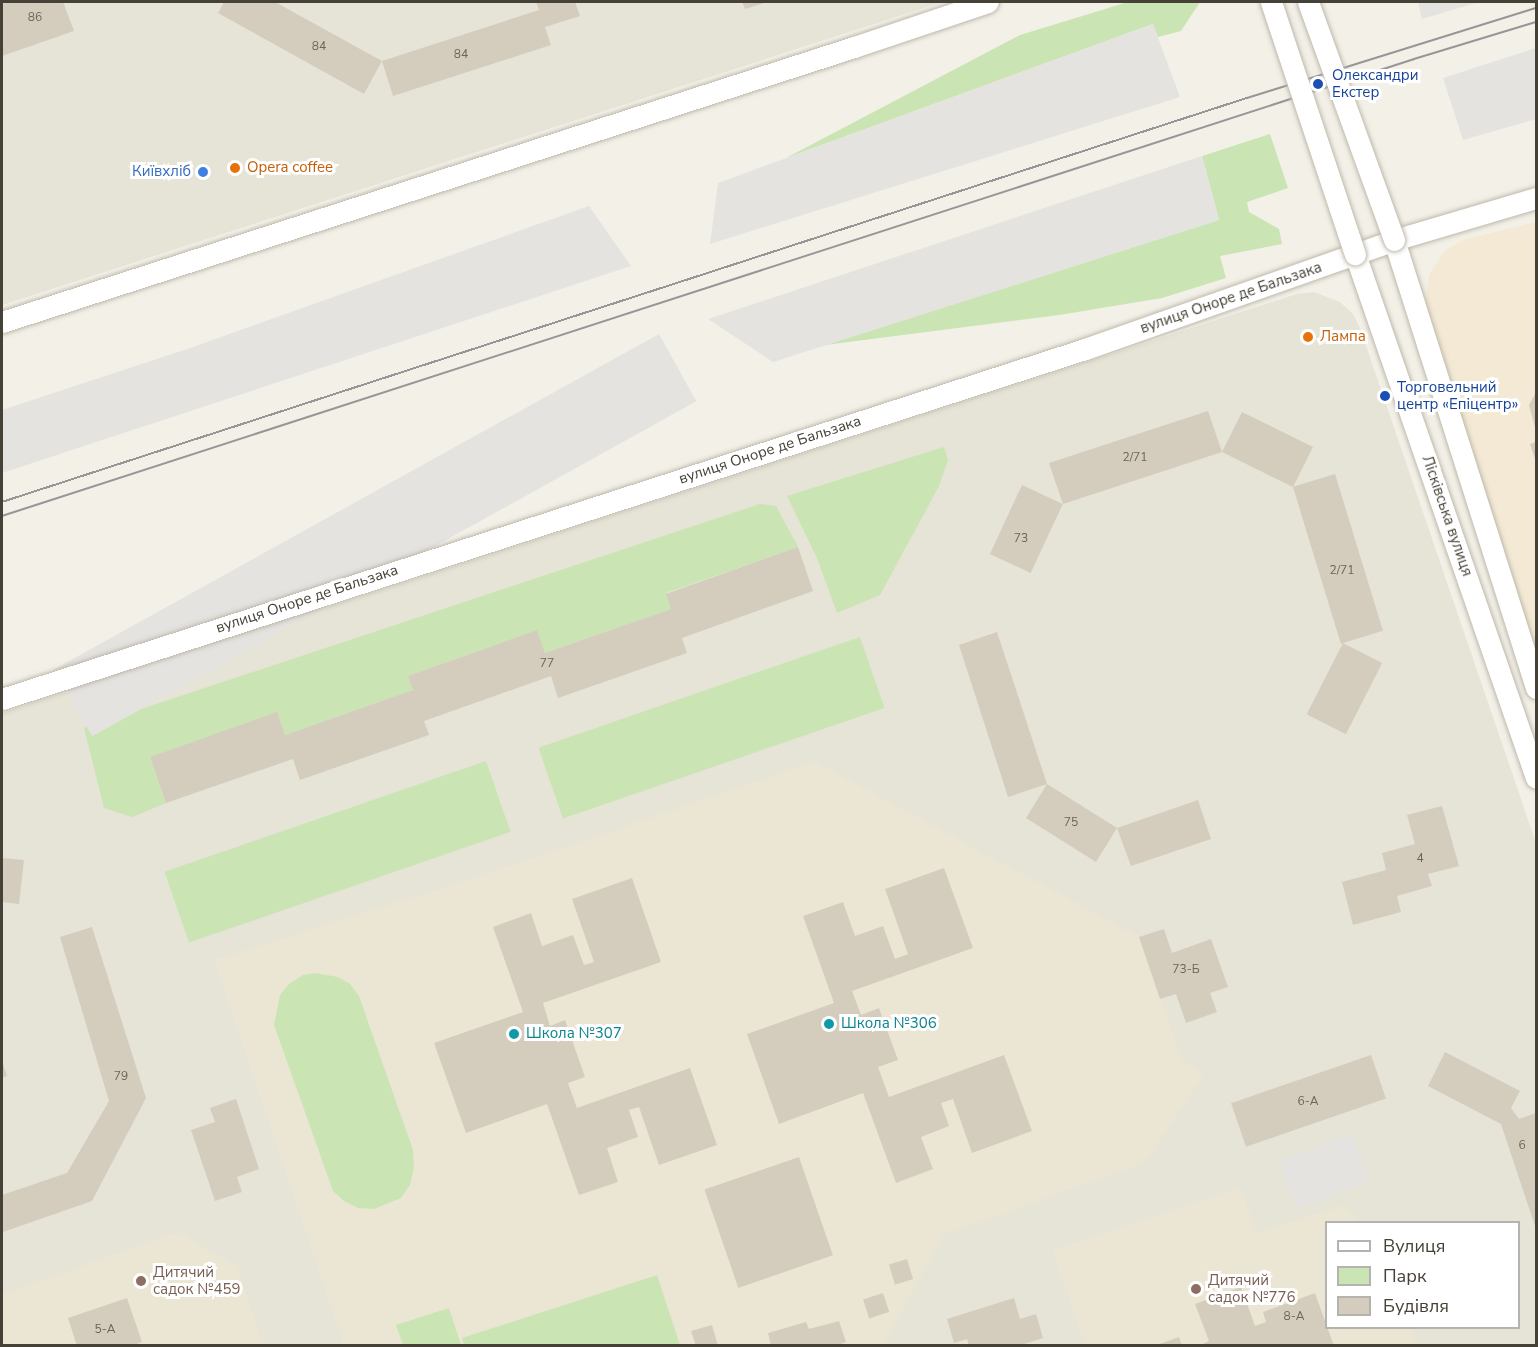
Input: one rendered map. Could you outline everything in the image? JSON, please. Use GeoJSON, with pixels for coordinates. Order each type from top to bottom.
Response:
{"type":"FeatureCollection","features":[{"type":"Feature","properties":{"kind":"street"},"geometry":{"type":"LineString","coordinates":[[2,322],[988,2]]}},
{"type":"Feature","properties":{"kind":"street","name":"Лісківська вулиця"},"geometry":{"type":"LineString","coordinates":[[1270,2],[1536,778]]}},
{"type":"Feature","properties":{"kind":"street"},"geometry":{"type":"LineString","coordinates":[[1308,2],[1394,240],[1536,688]]}},
{"type":"Feature","properties":{"kind":"street","name":"вулиця Оноре де Бальзака"},"geometry":{"type":"LineString","coordinates":[[2,699],[1085,349],[1394,240],[1536,198]]}},
{"type":"Feature","properties":{"kind":"shaded area"},"geometry":{"type":"Polygon","coordinates":[[[2,2],[942,2],[2,305],[2,2]]]}},
{"type":"Feature","properties":{"kind":"shaded area"},"geometry":{"type":"Polygon","coordinates":[[[1418,2],[1479,2],[1422,19],[1418,2]]]}},
{"type":"Feature","properties":{"kind":"shaded area"},"geometry":{"type":"Polygon","coordinates":[[[1153,24],[1180,97],[710,244],[718,183],[1153,24]]]}},
{"type":"Feature","properties":{"kind":"shaded area"},"geometry":{"type":"Polygon","coordinates":[[[1536,48],[1536,119],[1463,140],[1443,78],[1536,48]]]}},
{"type":"Feature","properties":{"kind":"shaded area"},"geometry":{"type":"Polygon","coordinates":[[[1202,156],[1219,220],[773,362],[708,319],[1202,156]]]}},
{"type":"Feature","properties":{"kind":"shaded area"},"geometry":{"type":"Polygon","coordinates":[[[589,206],[631,266],[2,473],[2,410],[193,347],[589,206]]]}},
{"type":"Feature","properties":{"kind":"shaded area"},"geometry":{"type":"Polygon","coordinates":[[[1536,222],[1536,652],[1425,304],[1429,275],[1445,250],[1465,239],[1536,222]]]}},
{"type":"Feature","properties":{"kind":"shaded area"},"geometry":{"type":"Polygon","coordinates":[[[1314,292],[1340,302],[1353,314],[1360,328],[1536,843],[1536,1345],[2,1345],[2,713],[1297,294],[1314,292]]]}},
{"type":"Feature","properties":{"kind":"shaded area"},"geometry":{"type":"Polygon","coordinates":[[[659,334],[696,401],[92,736],[55,669],[659,334]]]}},
{"type":"Feature","properties":{"kind":"shaded area"},"geometry":{"type":"Polygon","coordinates":[[[815,762],[1139,937],[1182,1060],[1203,1075],[1146,1162],[943,1235],[884,1345],[344,1345],[214,960],[455,884],[815,762]]]}},
{"type":"Feature","properties":{"kind":"shaded area"},"geometry":{"type":"Polygon","coordinates":[[[1352,1134],[1369,1182],[1296,1209],[1279,1161],[1352,1134]]]}},
{"type":"Feature","properties":{"kind":"shaded area","name":"Дитячий садок №776"},"geometry":{"type":"Polygon","coordinates":[[[1240,1188],[1257,1233],[1345,1205],[1357,1221],[1325,1221],[1325,1329],[1411,1329],[1416,1342],[1414,1346],[1085,1345],[1052,1250],[1240,1188]]]}},
{"type":"Feature","properties":{"kind":"shaded area","name":"Дитячий садок №459"},"geometry":{"type":"Polygon","coordinates":[[[177,1232],[237,1266],[263,1345],[3,1346],[2,1295],[177,1232]]]}},
{"type":"Feature","properties":{"kind":"green space"},"geometry":{"type":"Polygon","coordinates":[[[1128,2],[1200,2],[1181,31],[1158,37],[1153,24],[786,158],[1020,35],[1128,2]]]}},
{"type":"Feature","properties":{"kind":"green space"},"geometry":{"type":"Polygon","coordinates":[[[1270,134],[1288,188],[1247,202],[1249,212],[1279,229],[1282,244],[1220,256],[1226,278],[1162,298],[1059,315],[825,345],[1219,220],[1202,156],[1270,134]]]}},
{"type":"Feature","properties":{"kind":"green space"},"geometry":{"type":"Polygon","coordinates":[[[944,447],[948,460],[939,486],[880,595],[837,613],[817,558],[787,496],[944,447]]]}},
{"type":"Feature","properties":{"kind":"green space"},"geometry":{"type":"Polygon","coordinates":[[[760,504],[776,506],[798,547],[666,593],[671,609],[545,653],[537,630],[408,676],[413,690],[285,735],[277,713],[150,757],[166,803],[132,817],[104,808],[84,728],[760,504]]]}},
{"type":"Feature","properties":{"kind":"green space"},"geometry":{"type":"Polygon","coordinates":[[[860,637],[884,708],[563,819],[539,748],[860,637]]]}},
{"type":"Feature","properties":{"kind":"green space"},"geometry":{"type":"Polygon","coordinates":[[[486,761],[510,832],[189,943],[165,872],[486,761]]]}},
{"type":"Feature","properties":{"kind":"green space"},"geometry":{"type":"Polygon","coordinates":[[[315,973],[338,977],[350,984],[359,996],[413,1150],[414,1167],[410,1185],[401,1198],[374,1209],[358,1208],[344,1201],[333,1191],[274,1025],[280,995],[289,984],[303,975],[315,973]]]}},
{"type":"Feature","properties":{"kind":"green space"},"geometry":{"type":"Polygon","coordinates":[[[657,1275],[680,1345],[464,1345],[462,1338],[657,1275]]]}},
{"type":"Feature","properties":{"kind":"green space"},"geometry":{"type":"Polygon","coordinates":[[[449,1308],[461,1345],[403,1345],[396,1325],[449,1308]]]}},
{"type":"Feature","properties":{"kind":"building"},"geometry":{"type":"Polygon","coordinates":[[[63,2],[74,31],[2,56],[2,4],[63,2]]]}},
{"type":"Feature","properties":{"kind":"building"},"geometry":{"type":"Polygon","coordinates":[[[224,2],[275,2],[382,61],[364,94],[218,13],[224,2]]]}},
{"type":"Feature","properties":{"kind":"building"},"geometry":{"type":"Polygon","coordinates":[[[536,2],[575,2],[580,16],[545,27],[551,45],[393,96],[382,61],[539,10],[536,2]]]}},
{"type":"Feature","properties":{"kind":"building"},"geometry":{"type":"Polygon","coordinates":[[[742,2],[767,2],[745,9],[742,2]]]}},
{"type":"Feature","properties":{"kind":"building"},"geometry":{"type":"Polygon","coordinates":[[[1536,392],[1536,431],[1529,405],[1536,392]]]}},
{"type":"Feature","properties":{"kind":"building"},"geometry":{"type":"Polygon","coordinates":[[[1208,411],[1222,452],[1063,504],[1049,463],[1208,411]]]}},
{"type":"Feature","properties":{"kind":"building"},"geometry":{"type":"Polygon","coordinates":[[[1242,412],[1313,447],[1293,487],[1222,452],[1242,412]]]}},
{"type":"Feature","properties":{"kind":"building"},"geometry":{"type":"Polygon","coordinates":[[[1536,442],[1536,462],[1530,444],[1536,442]]]}},
{"type":"Feature","properties":{"kind":"building"},"geometry":{"type":"Polygon","coordinates":[[[1335,474],[1383,631],[1341,644],[1293,487],[1335,474]]]}},
{"type":"Feature","properties":{"kind":"building"},"geometry":{"type":"Polygon","coordinates":[[[1022,485],[1063,504],[1031,573],[990,554],[1022,485]]]}},
{"type":"Feature","properties":{"kind":"building"},"geometry":{"type":"Polygon","coordinates":[[[798,547],[813,591],[682,638],[687,653],[558,698],[551,676],[424,721],[429,735],[300,780],[293,759],[166,803],[150,757],[277,712],[285,735],[413,690],[408,676],[537,630],[545,653],[671,609],[666,594],[798,547]]]}},
{"type":"Feature","properties":{"kind":"building"},"geometry":{"type":"Polygon","coordinates":[[[997,632],[1047,784],[1008,797],[959,645],[997,632]]]}},
{"type":"Feature","properties":{"kind":"building"},"geometry":{"type":"Polygon","coordinates":[[[1343,643],[1382,663],[1346,734],[1307,714],[1343,643]]]}},
{"type":"Feature","properties":{"kind":"building"},"geometry":{"type":"Polygon","coordinates":[[[1047,784],[1117,828],[1096,862],[1026,818],[1047,784]]]}},
{"type":"Feature","properties":{"kind":"building"},"geometry":{"type":"Polygon","coordinates":[[[1198,800],[1211,839],[1131,866],[1117,828],[1198,800]]]}},
{"type":"Feature","properties":{"kind":"building"},"geometry":{"type":"Polygon","coordinates":[[[1442,806],[1459,866],[1428,874],[1432,886],[1397,896],[1401,912],[1353,925],[1342,882],[1386,870],[1382,853],[1415,844],[1407,815],[1442,806]]]}},
{"type":"Feature","properties":{"kind":"building"},"geometry":{"type":"Polygon","coordinates":[[[2,858],[24,860],[19,904],[2,902],[2,858]]]}},
{"type":"Feature","properties":{"kind":"building","name":"Школа №306"},"geometry":{"type":"Polygon","coordinates":[[[944,868],[973,948],[852,991],[861,1015],[879,1008],[898,1060],[878,1067],[889,1097],[1004,1055],[1032,1131],[972,1153],[953,1099],[941,1103],[949,1126],[921,1137],[933,1169],[896,1183],[863,1093],[779,1124],[747,1034],[834,1003],[803,916],[843,902],[855,936],[883,926],[895,959],[908,954],[885,889],[944,868]]]}},
{"type":"Feature","properties":{"kind":"building","name":"Школа №307"},"geometry":{"type":"Polygon","coordinates":[[[632,878],[661,962],[543,1003],[550,1026],[565,1020],[585,1077],[568,1083],[577,1108],[690,1068],[717,1145],[659,1165],[639,1107],[629,1110],[638,1137],[607,1148],[618,1182],[579,1195],[547,1104],[466,1133],[434,1043],[523,1012],[493,927],[531,913],[542,946],[573,935],[584,965],[594,962],[572,899],[632,878]]]}},
{"type":"Feature","properties":{"kind":"building"},"geometry":{"type":"Polygon","coordinates":[[[92,927],[146,1098],[92,1201],[3,1232],[2,1195],[67,1173],[109,1101],[60,937],[92,927]]]}},
{"type":"Feature","properties":{"kind":"building"},"geometry":{"type":"Polygon","coordinates":[[[1164,929],[1172,953],[1211,939],[1228,987],[1210,993],[1217,1012],[1186,1023],[1176,994],[1160,999],[1139,937],[1164,929]]]}},
{"type":"Feature","properties":{"kind":"building"},"geometry":{"type":"Polygon","coordinates":[[[1445,1052],[1520,1091],[1511,1108],[1519,1119],[1536,1113],[1536,1229],[1501,1124],[1428,1086],[1445,1052]]]}},
{"type":"Feature","properties":{"kind":"building"},"geometry":{"type":"Polygon","coordinates":[[[1371,1055],[1386,1098],[1246,1147],[1231,1103],[1371,1055]]]}},
{"type":"Feature","properties":{"kind":"building"},"geometry":{"type":"Polygon","coordinates":[[[2,1061],[7,1076],[2,1078],[2,1061]]]}},
{"type":"Feature","properties":{"kind":"building"},"geometry":{"type":"Polygon","coordinates":[[[236,1099],[259,1169],[237,1177],[242,1192],[215,1201],[191,1130],[215,1122],[210,1108],[236,1099]]]}},
{"type":"Feature","properties":{"kind":"building"},"geometry":{"type":"Polygon","coordinates":[[[799,1157],[833,1255],[738,1288],[704,1190],[799,1157]]]}},
{"type":"Feature","properties":{"kind":"building"},"geometry":{"type":"Polygon","coordinates":[[[907,1259],[913,1279],[895,1285],[889,1265],[907,1259]]]}},
{"type":"Feature","properties":{"kind":"building"},"geometry":{"type":"Polygon","coordinates":[[[1241,1287],[1255,1326],[1266,1322],[1263,1312],[1315,1293],[1325,1321],[1325,1329],[1328,1329],[1334,1346],[1199,1346],[1209,1341],[1195,1304],[1241,1287]]]}},
{"type":"Feature","properties":{"kind":"building"},"geometry":{"type":"Polygon","coordinates":[[[883,1293],[889,1312],[869,1319],[863,1299],[883,1293]]]}},
{"type":"Feature","properties":{"kind":"building","name":"Дитячий садок №459"},"geometry":{"type":"Polygon","coordinates":[[[127,1298],[142,1342],[131,1346],[77,1346],[68,1318],[127,1298]]]}},
{"type":"Feature","properties":{"kind":"building"},"geometry":{"type":"Polygon","coordinates":[[[1014,1298],[1020,1319],[1036,1314],[1043,1338],[1018,1346],[969,1346],[967,1339],[954,1343],[947,1319],[1014,1298]]]}},
{"type":"Feature","properties":{"kind":"building"},"geometry":{"type":"Polygon","coordinates":[[[839,1321],[846,1342],[834,1346],[771,1346],[768,1333],[806,1322],[809,1329],[839,1321]]]}},
{"type":"Feature","properties":{"kind":"building"},"geometry":{"type":"Polygon","coordinates":[[[712,1325],[718,1346],[696,1346],[691,1331],[712,1325]]]}},
{"type":"Feature","properties":{"kind":"building"},"geometry":{"type":"Polygon","coordinates":[[[1179,1337],[1182,1346],[1157,1346],[1157,1345],[1179,1337]]]}},
{"type":"Feature","properties":{"kind":"tram line"},"geometry":{"type":"LineString","coordinates":[[2,502],[1247,98],[1536,8]]}},
{"type":"Feature","properties":{"kind":"tram line"},"geometry":{"type":"LineString","coordinates":[[2,516],[1414,59],[1536,22]]}},
{"type":"Feature","properties":{"kind":"place","name":"Олександри Екстер"},"geometry":{"type":"Point","coordinates":[1318,84]}},
{"type":"Feature","properties":{"kind":"place","name":"Opera coffee"},"geometry":{"type":"Point","coordinates":[235,168]}},
{"type":"Feature","properties":{"kind":"place","name":"Київхліб"},"geometry":{"type":"Point","coordinates":[203,172]}},
{"type":"Feature","properties":{"kind":"place","name":"Лампа"},"geometry":{"type":"Point","coordinates":[1308,337]}},
{"type":"Feature","properties":{"kind":"place","name":"Торговельний центр «Епіцентр»"},"geometry":{"type":"Point","coordinates":[1385,396]}},
{"type":"Feature","properties":{"kind":"place","name":"Школа №306"},"geometry":{"type":"Point","coordinates":[829,1024]}},
{"type":"Feature","properties":{"kind":"place","name":"Школа №307"},"geometry":{"type":"Point","coordinates":[514,1034]}},
{"type":"Feature","properties":{"kind":"place","name":"Дитячий садок №459"},"geometry":{"type":"Point","coordinates":[141,1281]}},
{"type":"Feature","properties":{"kind":"place","name":"Дитячий садок №776"},"geometry":{"type":"Point","coordinates":[1196,1289]}}]}
